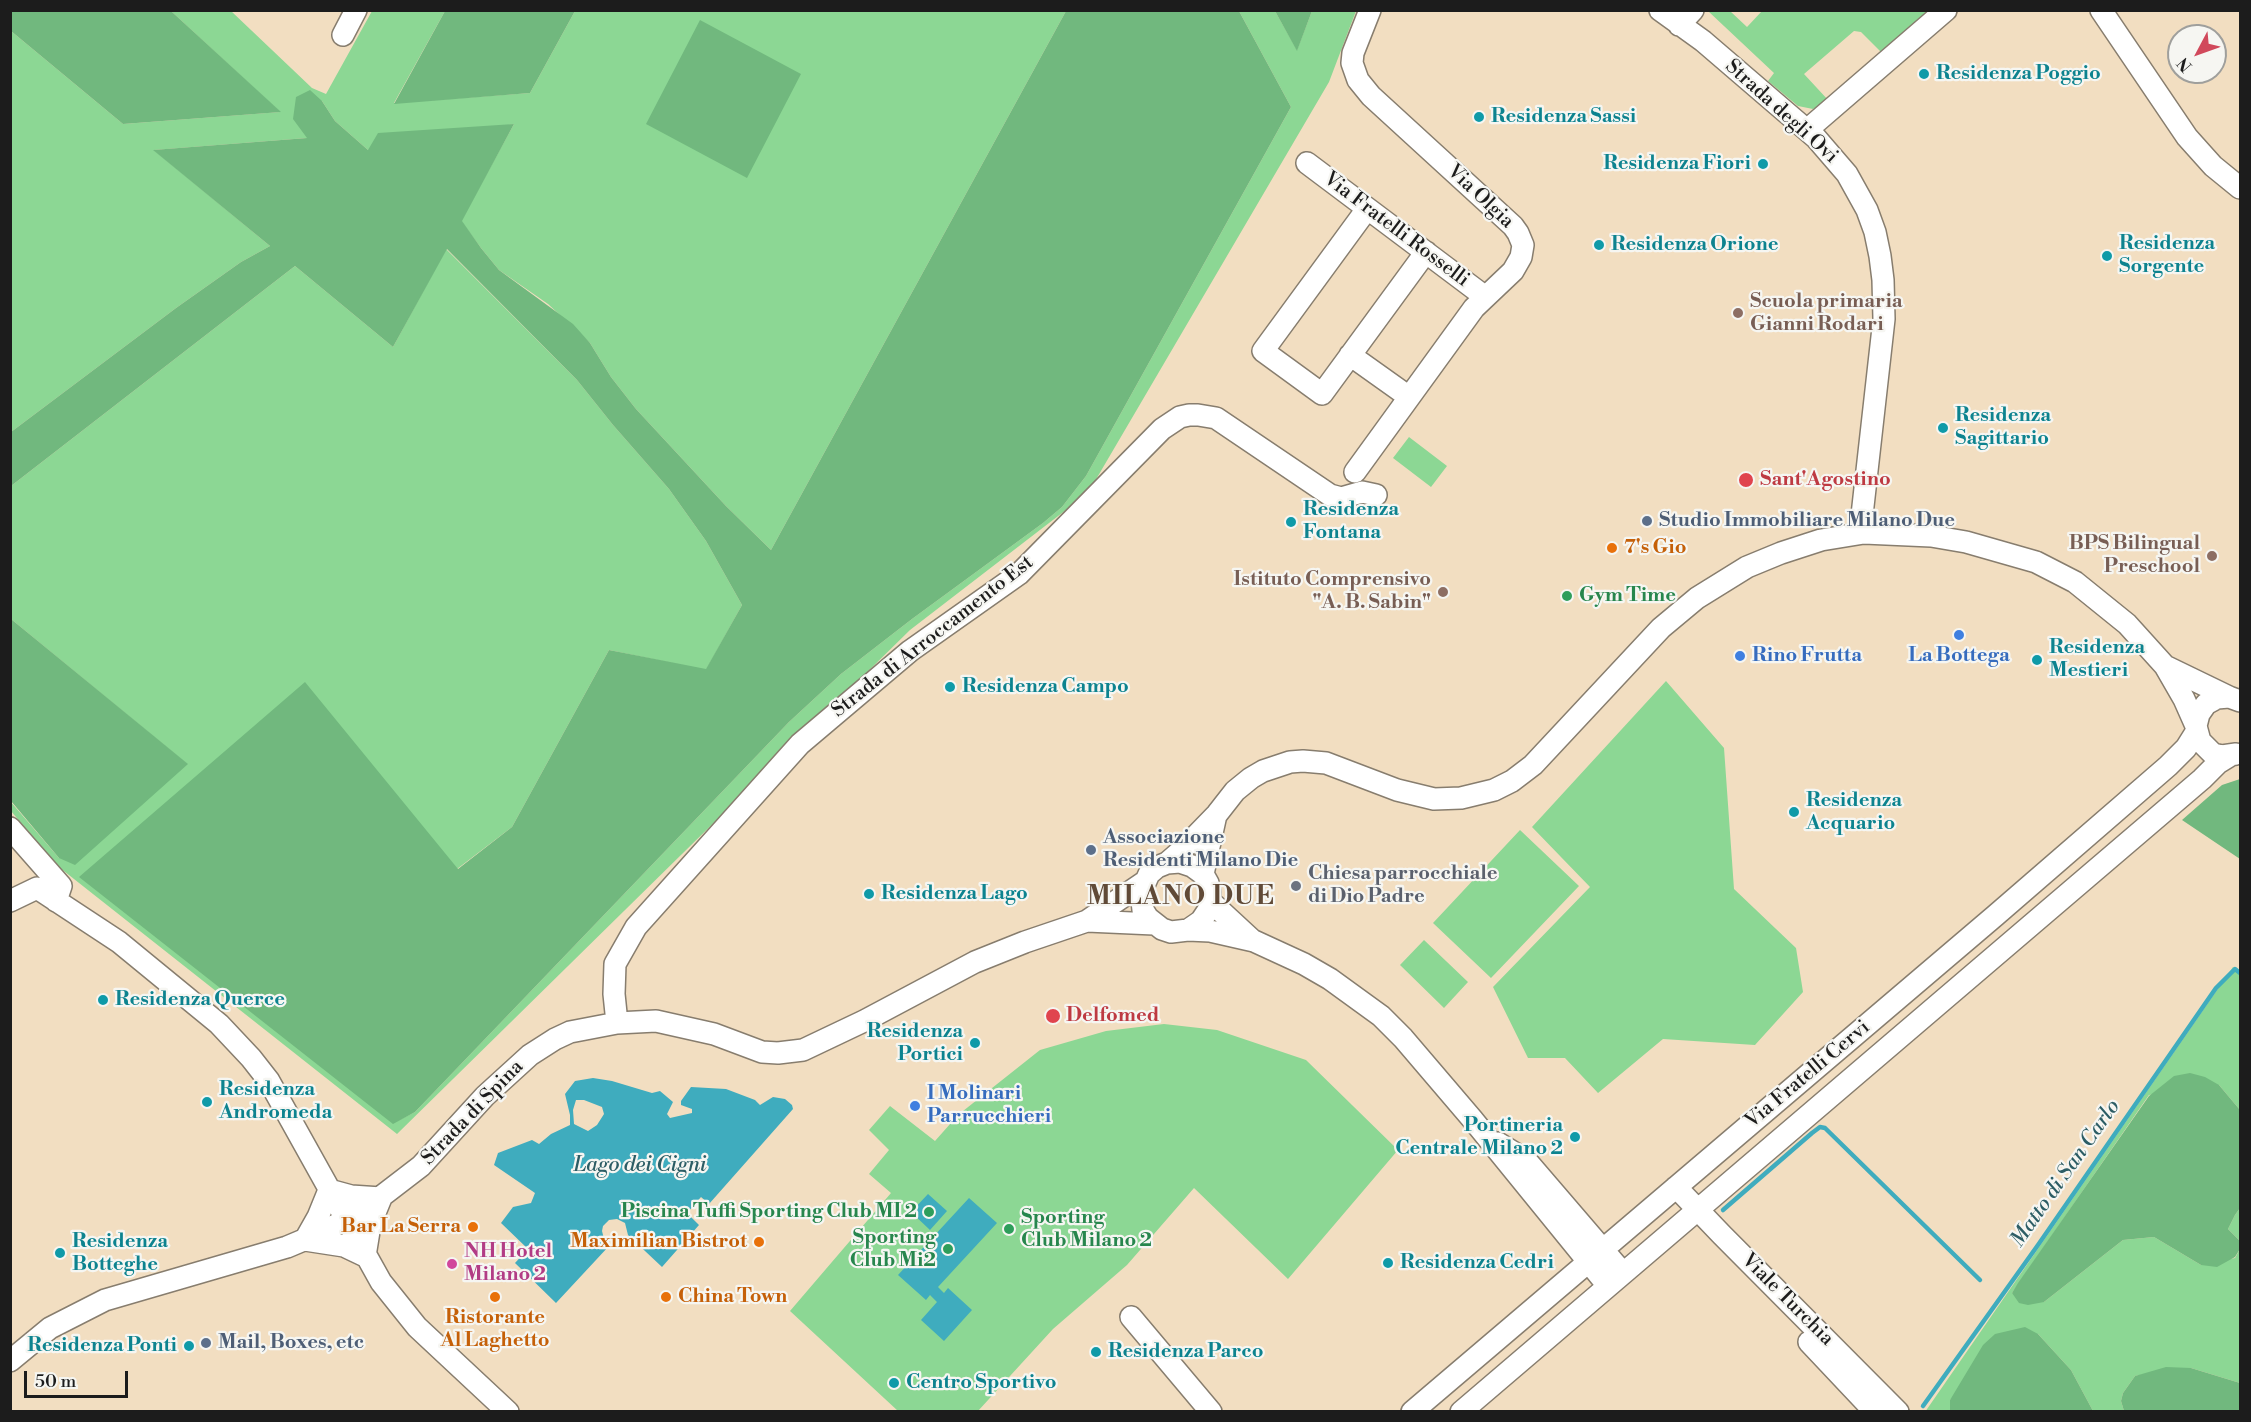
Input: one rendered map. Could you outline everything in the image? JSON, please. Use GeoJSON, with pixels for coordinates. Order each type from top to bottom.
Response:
{"type":"FeatureCollection","features":[{"type":"Feature","properties":{"kind":"street"},"geometry":{"type":"LineString","coordinates":[[343,35],[356,10]]}},
{"type":"Feature","properties":{"kind":"street","name":"Via Olgia"},"geometry":{"type":"LineString","coordinates":[[1355,472],[1485,296],[1507,278],[1518,264],[1523,251],[1521,239],[1513,226],[1371,96],[1358,80],[1352,63],[1353,53],[1370,10]]}},
{"type":"Feature","properties":{"kind":"street"},"geometry":{"type":"LineString","coordinates":[[1660,10],[1686,18]]}},
{"type":"Feature","properties":{"kind":"street"},"geometry":{"type":"LineString","coordinates":[[1807,130],[1946,10]]}},
{"type":"Feature","properties":{"kind":"street"},"geometry":{"type":"LineString","coordinates":[[2101,10],[2187,137],[2213,166],[2241,188]]}},
{"type":"Feature","properties":{"kind":"street","name":"Strada degli Ovi"},"geometry":{"type":"LineString","coordinates":[[1686,18],[1702,41],[1807,130],[1833,156],[1859,192],[1875,232],[1882,272],[1883,327],[1860,534]]}},
{"type":"Feature","properties":{"kind":"street","name":"Via Fratelli Rosselli"},"geometry":{"type":"LineString","coordinates":[[1307,163],[1485,296]]}},
{"type":"Feature","properties":{"kind":"street"},"geometry":{"type":"LineString","coordinates":[[1367,208],[1263,351],[1322,394],[1426,252]]}},
{"type":"Feature","properties":{"kind":"street"},"geometry":{"type":"LineString","coordinates":[[1350,355],[1409,397]]}},
{"type":"Feature","properties":{"kind":"street","name":"Strada di Arroccamento Est"},"geometry":{"type":"LineString","coordinates":[[618,1023],[614,994],[615,964],[636,927],[800,744],[910,651],[1019,574],[1162,429],[1180,417],[1189,415],[1216,418],[1330,495],[1341,498],[1362,492],[1376,495]]}},
{"type":"Feature","properties":{"kind":"street"},"geometry":{"type":"LineString","coordinates":[[1167,863],[1216,814],[1235,791],[1251,778],[1277,766],[1303,761],[1326,763],[1397,790],[1424,797],[1461,798],[1494,790],[1512,781],[1533,765],[1661,628],[1696,598],[1747,567],[1781,553],[1821,540],[1860,534],[1931,536],[1966,542],[2036,562],[2075,582],[2094,595],[2127,624],[2165,666],[2184,699],[2205,748],[2213,754],[2222,756],[2236,754]]}},
{"type":"Feature","properties":{"kind":"street"},"geometry":{"type":"LineString","coordinates":[[2165,666],[2235,699]]}},
{"type":"Feature","properties":{"kind":"street","name":"Via Fratelli Cervi"},"geometry":{"type":"LineString","coordinates":[[1412,1412],[2168,766],[2186,748],[2196,729],[2199,714],[2206,704],[2217,698],[2235,699]]}},
{"type":"Feature","properties":{"kind":"street","name":"Via Fratelli Cervi"},"geometry":{"type":"LineString","coordinates":[[1461,1412],[2218,763],[2236,754]]}},
{"type":"Feature","properties":{"kind":"street"},"geometry":{"type":"LineString","coordinates":[[1203,874],[1216,814]]}},
{"type":"Feature","properties":{"kind":"street"},"geometry":{"type":"LineString","coordinates":[[10,828],[61,886],[56,902]]}},
{"type":"Feature","properties":{"kind":"street"},"geometry":{"type":"LineString","coordinates":[[1087,921],[1143,883],[1157,867],[1180,862],[1192,866],[1203,874],[1210,892],[1210,902],[1205,916],[1188,930]]}},
{"type":"Feature","properties":{"kind":"street"},"geometry":{"type":"LineString","coordinates":[[1143,883],[1141,901],[1148,918],[1154,924],[1171,932],[1209,931],[1254,941],[1330,979],[1381,1016],[1403,1038],[1484,1135],[1526,1160],[1595,1255],[1616,1280]]}},
{"type":"Feature","properties":{"kind":"street"},"geometry":{"type":"LineString","coordinates":[[10,902],[37,888],[119,942],[219,1024],[251,1058],[278,1095],[381,1282],[417,1327],[508,1412]]}},
{"type":"Feature","properties":{"kind":"street"},"geometry":{"type":"LineString","coordinates":[[1210,902],[1254,941]]}},
{"type":"Feature","properties":{"kind":"street"},"geometry":{"type":"LineString","coordinates":[[1087,921],[1154,924]]}},
{"type":"Feature","properties":{"kind":"street","name":"Strada di Spina"},"geometry":{"type":"LineString","coordinates":[[10,1361],[50,1328],[105,1300],[245,1261],[305,1240],[345,1220],[381,1198],[421,1166],[485,1096],[530,1055],[570,1032],[618,1023],[646,1021],[714,1034],[762,1052],[803,1050],[864,1021],[975,962],[1087,921]]}},
{"type":"Feature","properties":{"kind":"street"},"geometry":{"type":"LineString","coordinates":[[329,1190],[351,1196],[381,1198],[370,1224],[365,1256]]}},
{"type":"Feature","properties":{"kind":"street"},"geometry":{"type":"LineString","coordinates":[[329,1190],[305,1240],[345,1246],[365,1256]]}},
{"type":"Feature","properties":{"kind":"street","name":"Viale Turchia"},"geometry":{"type":"LineString","coordinates":[[1671,1192],[1875,1412]]}},
{"type":"Feature","properties":{"kind":"street","name":"Viale Turchia"},"geometry":{"type":"LineString","coordinates":[[1692,1214],[1898,1412]]}},
{"type":"Feature","properties":{"kind":"street"},"geometry":{"type":"LineString","coordinates":[[1131,1317],[1211,1412]]}},
{"type":"Feature","properties":{"kind":"green space"},"geometry":{"type":"Polygon","coordinates":[[[10,11],[171,11],[281,112],[123,124],[11,31],[10,11]]]}},
{"type":"Feature","properties":{"kind":"green space"},"geometry":{"type":"Polygon","coordinates":[[[171,11],[231,11],[312,88],[326,94],[372,11],[445,11],[394,103],[530,93],[575,11],[1066,11],[771,550],[726,506],[636,409],[611,377],[590,343],[548,304],[499,270],[461,221],[514,124],[368,150],[335,121],[322,101],[307,138],[154,150],[270,246],[241,262],[176,308],[11,432],[11,31],[123,124],[280,112],[171,11]]]}},
{"type":"Feature","properties":{"kind":"green space"},"geometry":{"type":"Polygon","coordinates":[[[445,11],[575,11],[530,93],[394,104],[445,11]]]}},
{"type":"Feature","properties":{"kind":"green space"},"geometry":{"type":"Polygon","coordinates":[[[1066,11],[1239,11],[1291,107],[1086,476],[1062,507],[1043,523],[841,674],[789,722],[415,1112],[393,1124],[79,877],[305,682],[458,869],[512,827],[609,650],[706,669],[742,605],[706,541],[669,489],[577,380],[447,249],[393,347],[295,266],[11,486],[11,432],[176,308],[241,262],[270,246],[153,150],[307,138],[293,119],[296,97],[310,90],[322,101],[335,121],[368,150],[378,133],[514,124],[462,221],[499,270],[573,324],[590,343],[611,377],[636,409],[726,506],[771,550],[1066,11]]]}},
{"type":"Feature","properties":{"kind":"green space"},"geometry":{"type":"Polygon","coordinates":[[[1239,11],[1275,11],[1297,50],[1312,11],[1356,11],[1329,82],[1088,493],[910,630],[397,1134],[55,864],[11,811],[10,801],[59,858],[187,764],[11,619],[11,486],[295,266],[393,347],[446,249],[577,380],[669,489],[706,541],[742,605],[706,670],[609,650],[512,827],[457,869],[393,1123],[415,1112],[789,722],[841,674],[1043,523],[1062,507],[1086,476],[1291,107],[1239,11]]]}},
{"type":"Feature","properties":{"kind":"green space"},"geometry":{"type":"Polygon","coordinates":[[[1275,11],[1312,11],[1297,51],[1275,11]]]}},
{"type":"Feature","properties":{"kind":"green space"},"geometry":{"type":"Polygon","coordinates":[[[1708,11],[1730,11],[1747,27],[1762,11],[1929,11],[1882,53],[1861,32],[1854,31],[1804,74],[1829,101],[1813,109],[1798,106],[1768,81],[1774,73],[1708,11]]]}},
{"type":"Feature","properties":{"kind":"green space"},"geometry":{"type":"Polygon","coordinates":[[[700,20],[801,74],[747,178],[646,124],[700,20]]]}},
{"type":"Feature","properties":{"kind":"green space"},"geometry":{"type":"Polygon","coordinates":[[[1409,437],[1447,466],[1431,487],[1393,458],[1409,437]]]}},
{"type":"Feature","properties":{"kind":"green space"},"geometry":{"type":"Polygon","coordinates":[[[11,619],[188,764],[75,865],[59,858],[11,801],[11,619]]]}},
{"type":"Feature","properties":{"kind":"green space"},"geometry":{"type":"Polygon","coordinates":[[[1666,681],[1724,748],[1734,889],[1796,948],[1803,992],[1755,1045],[1663,1039],[1598,1093],[1565,1058],[1528,1058],[1493,987],[1590,887],[1532,827],[1666,681]]]}},
{"type":"Feature","properties":{"kind":"green space"},"geometry":{"type":"Polygon","coordinates":[[[2240,779],[2240,859],[2182,820],[2222,785],[2240,779]]]}},
{"type":"Feature","properties":{"kind":"green space"},"geometry":{"type":"Polygon","coordinates":[[[1520,830],[1579,886],[1491,978],[1433,923],[1520,830]]]}},
{"type":"Feature","properties":{"kind":"green space"},"geometry":{"type":"Polygon","coordinates":[[[1424,940],[1468,982],[1444,1008],[1400,965],[1424,940]]]}},
{"type":"Feature","properties":{"kind":"green space"},"geometry":{"type":"Polygon","coordinates":[[[2233,967],[2240,972],[2240,1110],[2219,1085],[2149,1095],[2012,1293],[2044,1302],[2123,1240],[2154,1237],[2201,1265],[2235,1258],[2240,1249],[2240,1383],[2191,1368],[2135,1376],[2123,1393],[2121,1401],[2124,1411],[2093,1411],[2071,1370],[2038,1334],[1950,1400],[1950,1411],[1925,1412],[2233,967]]]}},
{"type":"Feature","properties":{"kind":"green space","name":"Sporting Club Milano 2"},"geometry":{"type":"Polygon","coordinates":[[[1164,1024],[1217,1030],[1306,1060],[1398,1150],[1288,1279],[1194,1188],[1127,1265],[1053,1329],[978,1411],[898,1411],[790,1311],[891,1193],[869,1174],[889,1150],[869,1130],[890,1106],[935,1141],[958,1115],[1040,1050],[1106,1031],[1164,1024]]]}},
{"type":"Feature","properties":{"kind":"green space"},"geometry":{"type":"Polygon","coordinates":[[[2190,1073],[2205,1077],[2219,1085],[2240,1110],[2240,1208],[2228,1229],[2240,1241],[2240,1249],[2235,1257],[2217,1267],[2201,1265],[2154,1237],[2123,1240],[2044,1302],[2028,1305],[2019,1303],[2012,1293],[2018,1283],[2149,1096],[2174,1076],[2190,1073]]]}},
{"type":"Feature","properties":{"kind":"green space"},"geometry":{"type":"Polygon","coordinates":[[[2240,1208],[2240,1241],[2228,1229],[2240,1208]]]}},
{"type":"Feature","properties":{"kind":"green space"},"geometry":{"type":"Polygon","coordinates":[[[2025,1327],[2038,1334],[2071,1370],[2093,1411],[1950,1411],[1950,1400],[1983,1345],[1995,1334],[2025,1327]]]}},
{"type":"Feature","properties":{"kind":"green space"},"geometry":{"type":"Polygon","coordinates":[[[2166,1367],[2191,1368],[2240,1383],[2240,1411],[2124,1411],[2121,1401],[2123,1393],[2135,1376],[2166,1367]]]}},
{"type":"Feature","properties":{"kind":"water","name":"Lago dei Cigni"},"geometry":{"type":"Polygon","coordinates":[[[593,1078],[652,1093],[660,1091],[673,1102],[667,1114],[670,1118],[692,1113],[692,1109],[681,1105],[681,1101],[691,1087],[726,1089],[755,1100],[760,1105],[773,1097],[785,1099],[793,1109],[709,1204],[701,1197],[687,1213],[699,1225],[662,1267],[628,1235],[625,1223],[617,1219],[609,1220],[603,1226],[602,1231],[609,1246],[556,1303],[515,1263],[528,1249],[501,1223],[513,1207],[531,1203],[535,1193],[494,1165],[498,1153],[532,1140],[539,1144],[551,1134],[570,1125],[565,1094],[575,1081],[593,1078]],[[576,1100],[573,1110],[574,1124],[588,1131],[597,1125],[604,1114],[602,1107],[584,1100],[576,1100]]]}},
{"type":"Feature","properties":{"kind":"water","name":"Piscina Tuffi Sporting Club MI 2"},"geometry":{"type":"Polygon","coordinates":[[[928,1194],[947,1211],[930,1230],[911,1212],[928,1194]]]}},
{"type":"Feature","properties":{"kind":"water","name":"Sporting Club Mi2"},"geometry":{"type":"Polygon","coordinates":[[[969,1198],[997,1223],[938,1287],[944,1293],[948,1288],[972,1310],[944,1341],[921,1320],[937,1302],[930,1295],[926,1300],[898,1275],[969,1198]]]}},
{"type":"Feature","properties":{"kind":"waterway","name":"Matto di San Carlo"},"geometry":{"type":"LineString","coordinates":[[1923,1406],[2216,988],[2235,969],[2240,973]]}},
{"type":"Feature","properties":{"kind":"waterway"},"geometry":{"type":"LineString","coordinates":[[1723,1210],[1812,1133],[1820,1127],[1825,1128],[1980,1280]]}},
{"type":"Feature","properties":{"kind":"place","name":"Residenza Poggio"},"geometry":{"type":"Point","coordinates":[1924,74]}},
{"type":"Feature","properties":{"kind":"place","name":"Residenza Sassi"},"geometry":{"type":"Point","coordinates":[1479,117]}},
{"type":"Feature","properties":{"kind":"place","name":"Residenza Fiori"},"geometry":{"type":"Point","coordinates":[1763,164]}},
{"type":"Feature","properties":{"kind":"place","name":"Residenza Orione"},"geometry":{"type":"Point","coordinates":[1599,245]}},
{"type":"Feature","properties":{"kind":"place","name":"Residenza Sorgente"},"geometry":{"type":"Point","coordinates":[2107,256]}},
{"type":"Feature","properties":{"kind":"place","name":"Scuola primaria Gianni Rodari"},"geometry":{"type":"Point","coordinates":[1738,313]}},
{"type":"Feature","properties":{"kind":"place","name":"Residenza Sagittario"},"geometry":{"type":"Point","coordinates":[1943,428]}},
{"type":"Feature","properties":{"kind":"place","name":"Sant'Agostino"},"geometry":{"type":"Point","coordinates":[1746,480]}},
{"type":"Feature","properties":{"kind":"place","name":"Studio Immobiliare Milano Due"},"geometry":{"type":"Point","coordinates":[1647,521]}},
{"type":"Feature","properties":{"kind":"place","name":"Residenza Fontana"},"geometry":{"type":"Point","coordinates":[1291,522]}},
{"type":"Feature","properties":{"kind":"place","name":"7's Gio"},"geometry":{"type":"Point","coordinates":[1612,548]}},
{"type":"Feature","properties":{"kind":"place","name":"BPS Bilingual Preschool"},"geometry":{"type":"Point","coordinates":[2212,556]}},
{"type":"Feature","properties":{"kind":"place","name":"Istituto Comprensivo \"A. B. Sabin\""},"geometry":{"type":"Point","coordinates":[1443,592]}},
{"type":"Feature","properties":{"kind":"place","name":"Gym Time"},"geometry":{"type":"Point","coordinates":[1567,596]}},
{"type":"Feature","properties":{"kind":"place","name":"La Bottega"},"geometry":{"type":"Point","coordinates":[1959,635]}},
{"type":"Feature","properties":{"kind":"place","name":"Rino Frutta"},"geometry":{"type":"Point","coordinates":[1740,656]}},
{"type":"Feature","properties":{"kind":"place","name":"Residenza Mestieri"},"geometry":{"type":"Point","coordinates":[2037,660]}},
{"type":"Feature","properties":{"kind":"place","name":"Residenza Campo"},"geometry":{"type":"Point","coordinates":[950,687]}},
{"type":"Feature","properties":{"kind":"place","name":"Residenza Acquario"},"geometry":{"type":"Point","coordinates":[1794,812]}},
{"type":"Feature","properties":{"kind":"place","name":"Associazione Residenti Milano Die"},"geometry":{"type":"Point","coordinates":[1091,850]}},
{"type":"Feature","properties":{"kind":"place","name":"Chiesa parrocchiale di Dio Padre"},"geometry":{"type":"Point","coordinates":[1296,886]}},
{"type":"Feature","properties":{"kind":"place","name":"Residenza Lago"},"geometry":{"type":"Point","coordinates":[869,894]}},
{"type":"Feature","properties":{"kind":"place","name":"Residenza Querce"},"geometry":{"type":"Point","coordinates":[103,1000]}},
{"type":"Feature","properties":{"kind":"place","name":"Delfomed"},"geometry":{"type":"Point","coordinates":[1053,1016]}},
{"type":"Feature","properties":{"kind":"place","name":"Residenza Portici"},"geometry":{"type":"Point","coordinates":[975,1043]}},
{"type":"Feature","properties":{"kind":"place","name":"Residenza Andromeda"},"geometry":{"type":"Point","coordinates":[207,1102]}},
{"type":"Feature","properties":{"kind":"place","name":"I Molinari Parrucchieri"},"geometry":{"type":"Point","coordinates":[915,1106]}},
{"type":"Feature","properties":{"kind":"place","name":"Portineria Centrale Milano 2"},"geometry":{"type":"Point","coordinates":[1575,1137]}},
{"type":"Feature","properties":{"kind":"place","name":"Piscina Tuffi Sporting Club MI 2"},"geometry":{"type":"Point","coordinates":[929,1212]}},
{"type":"Feature","properties":{"kind":"place","name":"Bar La Serra"},"geometry":{"type":"Point","coordinates":[473,1227]}},
{"type":"Feature","properties":{"kind":"place","name":"Sporting Club Milano 2"},"geometry":{"type":"Point","coordinates":[1009,1229]}},
{"type":"Feature","properties":{"kind":"place","name":"Maximilian Bistrot"},"geometry":{"type":"Point","coordinates":[759,1242]}},
{"type":"Feature","properties":{"kind":"place","name":"Sporting Club Mi2"},"geometry":{"type":"Point","coordinates":[948,1249]}},
{"type":"Feature","properties":{"kind":"place","name":"Residenza Botteghe"},"geometry":{"type":"Point","coordinates":[60,1253]}},
{"type":"Feature","properties":{"kind":"place","name":"Residenza Cedri"},"geometry":{"type":"Point","coordinates":[1388,1263]}},
{"type":"Feature","properties":{"kind":"place","name":"NH Hotel Milano 2"},"geometry":{"type":"Point","coordinates":[452,1264]}},
{"type":"Feature","properties":{"kind":"place","name":"Ristorante Al Laghetto"},"geometry":{"type":"Point","coordinates":[495,1297]}},
{"type":"Feature","properties":{"kind":"place","name":"China Town"},"geometry":{"type":"Point","coordinates":[666,1297]}},
{"type":"Feature","properties":{"kind":"place","name":"Mail, Boxes, etc"},"geometry":{"type":"Point","coordinates":[206,1343]}},
{"type":"Feature","properties":{"kind":"place","name":"Residenza Ponti"},"geometry":{"type":"Point","coordinates":[189,1346]}},
{"type":"Feature","properties":{"kind":"place","name":"Residenza Parco"},"geometry":{"type":"Point","coordinates":[1096,1352]}},
{"type":"Feature","properties":{"kind":"place","name":"Centro Sportivo"},"geometry":{"type":"Point","coordinates":[894,1383]}},
{"type":"Feature","properties":{"kind":"district","name":"MILANO DUE"},"geometry":{"type":"Point","coordinates":[1181,898]}}]}
